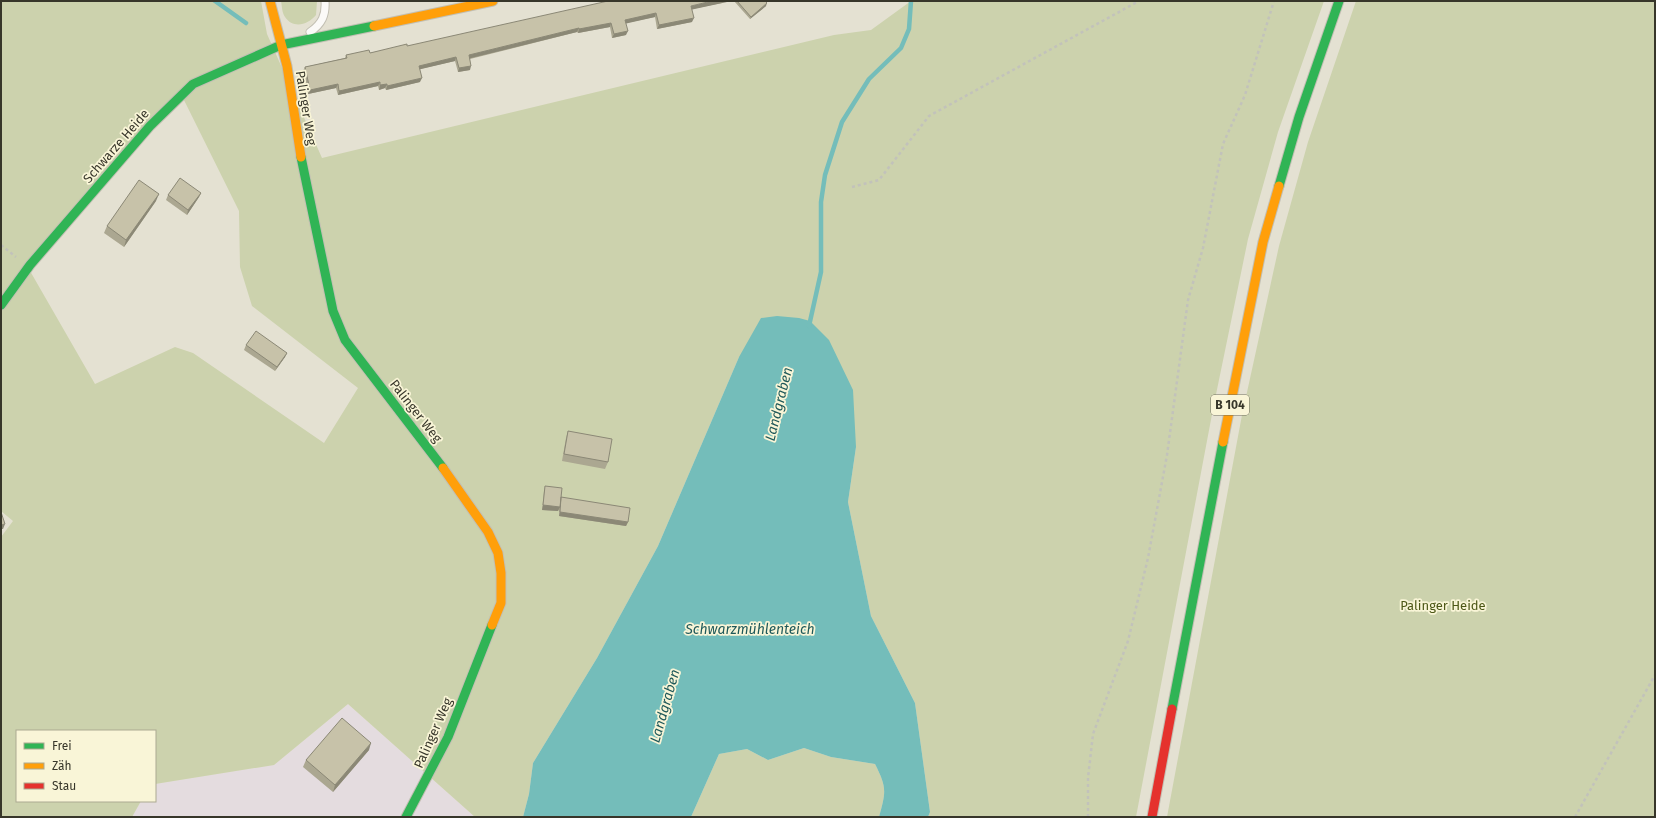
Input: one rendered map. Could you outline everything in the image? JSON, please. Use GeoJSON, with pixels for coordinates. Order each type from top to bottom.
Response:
{"type":"FeatureCollection","features":[{"type":"Feature","properties":{"kind":"street","name":"Palinger Weg"},"geometry":{"type":"LineString","coordinates":[[270,1],[287,66],[302,161],[333,311],[345,340],[437,459],[488,532],[498,553],[501,573],[500,603],[498,610],[448,737],[406,817]]}},
{"type":"Feature","properties":{"kind":"street","name":"Schwarze Heide"},"geometry":{"type":"LineString","coordinates":[[1,304],[30,265],[150,126],[193,84],[281,45],[494,1]]}},
{"type":"Feature","properties":{"kind":"street","name":"B 104"},"geometry":{"type":"LineString","coordinates":[[1152,817],[1237,366],[1263,242],[1299,117],[1339,1]]}},
{"type":"Feature","properties":{"kind":"lane"},"geometry":{"type":"LineString","coordinates":[[296,34],[310,32],[317,27],[323,19],[326,11],[325,1]]}},
{"type":"Feature","properties":{"kind":"lane"},"geometry":{"type":"LineString","coordinates":[[273,14],[277,22],[287,31]]}},
{"type":"Feature","properties":{"kind":"path"},"geometry":{"type":"LineString","coordinates":[[852,187],[879,180],[929,116],[1139,1]]}},
{"type":"Feature","properties":{"kind":"path"},"geometry":{"type":"LineString","coordinates":[[1088,817],[1088,778],[1093,734],[1128,641],[1148,558],[1167,455],[1188,300],[1203,248],[1223,144],[1244,95],[1274,1]]}},
{"type":"Feature","properties":{"kind":"path"},"geometry":{"type":"LineString","coordinates":[[1575,817],[1655,675]]}},
{"type":"Feature","properties":{"kind":"shaded area"},"geometry":{"type":"Polygon","coordinates":[[[348,704],[475,817],[132,817],[140,802],[156,802],[156,784],[274,765],[348,704]]]}},
{"type":"Feature","properties":{"kind":"green space"},"geometry":{"type":"Polygon","coordinates":[[[1,1],[261,1],[267,34],[322,158],[834,35],[871,30],[911,1],[1324,1],[1278,132],[1248,239],[1213,409],[1136,817],[928,817],[930,812],[915,703],[871,616],[848,502],[856,447],[739,357],[658,546],[597,658],[533,763],[529,794],[523,817],[475,817],[348,704],[274,765],[156,784],[156,730],[16,730],[16,802],[140,802],[132,817],[1,817],[1,537],[13,521],[1,511],[1,1]],[[180,92],[26,264],[95,384],[175,347],[193,353],[324,443],[358,388],[252,306],[240,267],[239,211],[180,92]]]}},
{"type":"Feature","properties":{"kind":"green space"},"geometry":{"type":"Polygon","coordinates":[[[281,1],[317,1],[316,15],[305,23],[292,23],[288,21],[284,15],[281,1]]]}},
{"type":"Feature","properties":{"kind":"green space","name":"Palinger Heide"},"geometry":{"type":"Polygon","coordinates":[[[1356,1],[1655,1],[1655,817],[1167,817],[1242,415],[1279,246],[1308,142],[1356,1]]]}},
{"type":"Feature","properties":{"kind":"green space"},"geometry":{"type":"Polygon","coordinates":[[[804,748],[831,757],[875,764],[882,779],[884,790],[879,817],[691,817],[719,754],[747,749],[768,760],[804,748]]]}},
{"type":"Feature","properties":{"kind":"water","name":"Schwarzmühlenteich"},"geometry":{"type":"Polygon","coordinates":[[[777,316],[799,318],[810,321],[829,340],[853,390],[856,447],[848,502],[871,616],[915,703],[930,812],[928,817],[879,817],[884,790],[882,779],[875,764],[831,757],[804,748],[768,760],[747,749],[719,754],[691,817],[523,817],[529,794],[533,763],[597,658],[658,546],[739,357],[761,318],[777,316]]]}},
{"type":"Feature","properties":{"kind":"building"},"geometry":{"type":"Polygon","coordinates":[[[608,1],[712,1],[691,6],[694,18],[659,25],[656,13],[625,20],[628,31],[614,34],[611,23],[579,28],[469,55],[471,66],[459,68],[456,57],[419,66],[422,78],[387,86],[387,84],[380,85],[380,82],[339,91],[338,84],[310,90],[305,67],[347,58],[346,55],[369,50],[370,53],[407,44],[407,46],[608,1]]]}},
{"type":"Feature","properties":{"kind":"building"},"geometry":{"type":"Polygon","coordinates":[[[737,1],[765,1],[767,3],[751,17],[737,1]]]}},
{"type":"Feature","properties":{"kind":"building"},"geometry":{"type":"Polygon","coordinates":[[[180,178],[201,193],[188,210],[168,195],[180,178]]]}},
{"type":"Feature","properties":{"kind":"building"},"geometry":{"type":"Polygon","coordinates":[[[139,180],[159,194],[126,240],[107,226],[139,180]]]}},
{"type":"Feature","properties":{"kind":"building"},"geometry":{"type":"Polygon","coordinates":[[[256,331],[287,353],[277,367],[246,345],[256,331]]]}},
{"type":"Feature","properties":{"kind":"building"},"geometry":{"type":"Polygon","coordinates":[[[568,431],[612,439],[608,462],[564,454],[568,431]]]}},
{"type":"Feature","properties":{"kind":"building"},"geometry":{"type":"Polygon","coordinates":[[[545,486],[562,488],[560,507],[543,505],[545,486]]]}},
{"type":"Feature","properties":{"kind":"building"},"geometry":{"type":"Polygon","coordinates":[[[561,497],[630,508],[628,522],[560,512],[561,497]]]}},
{"type":"Feature","properties":{"kind":"building"},"geometry":{"type":"Polygon","coordinates":[[[1,512],[5,524],[1,525],[1,512]]]}},
{"type":"Feature","properties":{"kind":"building"},"geometry":{"type":"Polygon","coordinates":[[[342,718],[371,743],[335,785],[306,760],[342,718]]]}},
{"type":"Feature","properties":{"kind":"waterway"},"geometry":{"type":"LineString","coordinates":[[215,1],[246,23]]}},
{"type":"Feature","properties":{"kind":"waterway","name":"Landgraben"},"geometry":{"type":"LineString","coordinates":[[809,326],[821,272],[821,202],[825,175],[842,122],[869,79],[901,48],[909,29],[911,1]]}},
{"type":"Feature","properties":{"kind":"traffic: fast"},"geometry":{"type":"LineString","coordinates":[[1279,186],[1299,117],[1339,1]]}},
{"type":"Feature","properties":{"kind":"traffic: fast"},"geometry":{"type":"LineString","coordinates":[[1,305],[30,265],[150,126],[193,84],[281,45],[374,26]]}},
{"type":"Feature","properties":{"kind":"traffic: fast"},"geometry":{"type":"LineString","coordinates":[[301,157],[333,311],[345,340],[443,468]]}},
{"type":"Feature","properties":{"kind":"traffic: fast"},"geometry":{"type":"LineString","coordinates":[[1172,709],[1223,442]]}},
{"type":"Feature","properties":{"kind":"traffic: fast"},"geometry":{"type":"LineString","coordinates":[[406,817],[448,737],[492,625]]}},
{"type":"Feature","properties":{"kind":"traffic: slow"},"geometry":{"type":"LineString","coordinates":[[270,1],[287,66],[301,157]]}},
{"type":"Feature","properties":{"kind":"traffic: slow"},"geometry":{"type":"LineString","coordinates":[[374,26],[493,1]]}},
{"type":"Feature","properties":{"kind":"traffic: slow"},"geometry":{"type":"LineString","coordinates":[[1223,442],[1263,242],[1279,186]]}},
{"type":"Feature","properties":{"kind":"traffic: slow"},"geometry":{"type":"LineString","coordinates":[[443,468],[488,532],[498,553],[501,573],[501,603],[492,625]]}},
{"type":"Feature","properties":{"kind":"traffic: jam"},"geometry":{"type":"LineString","coordinates":[[1152,817],[1172,709]]}}]}
